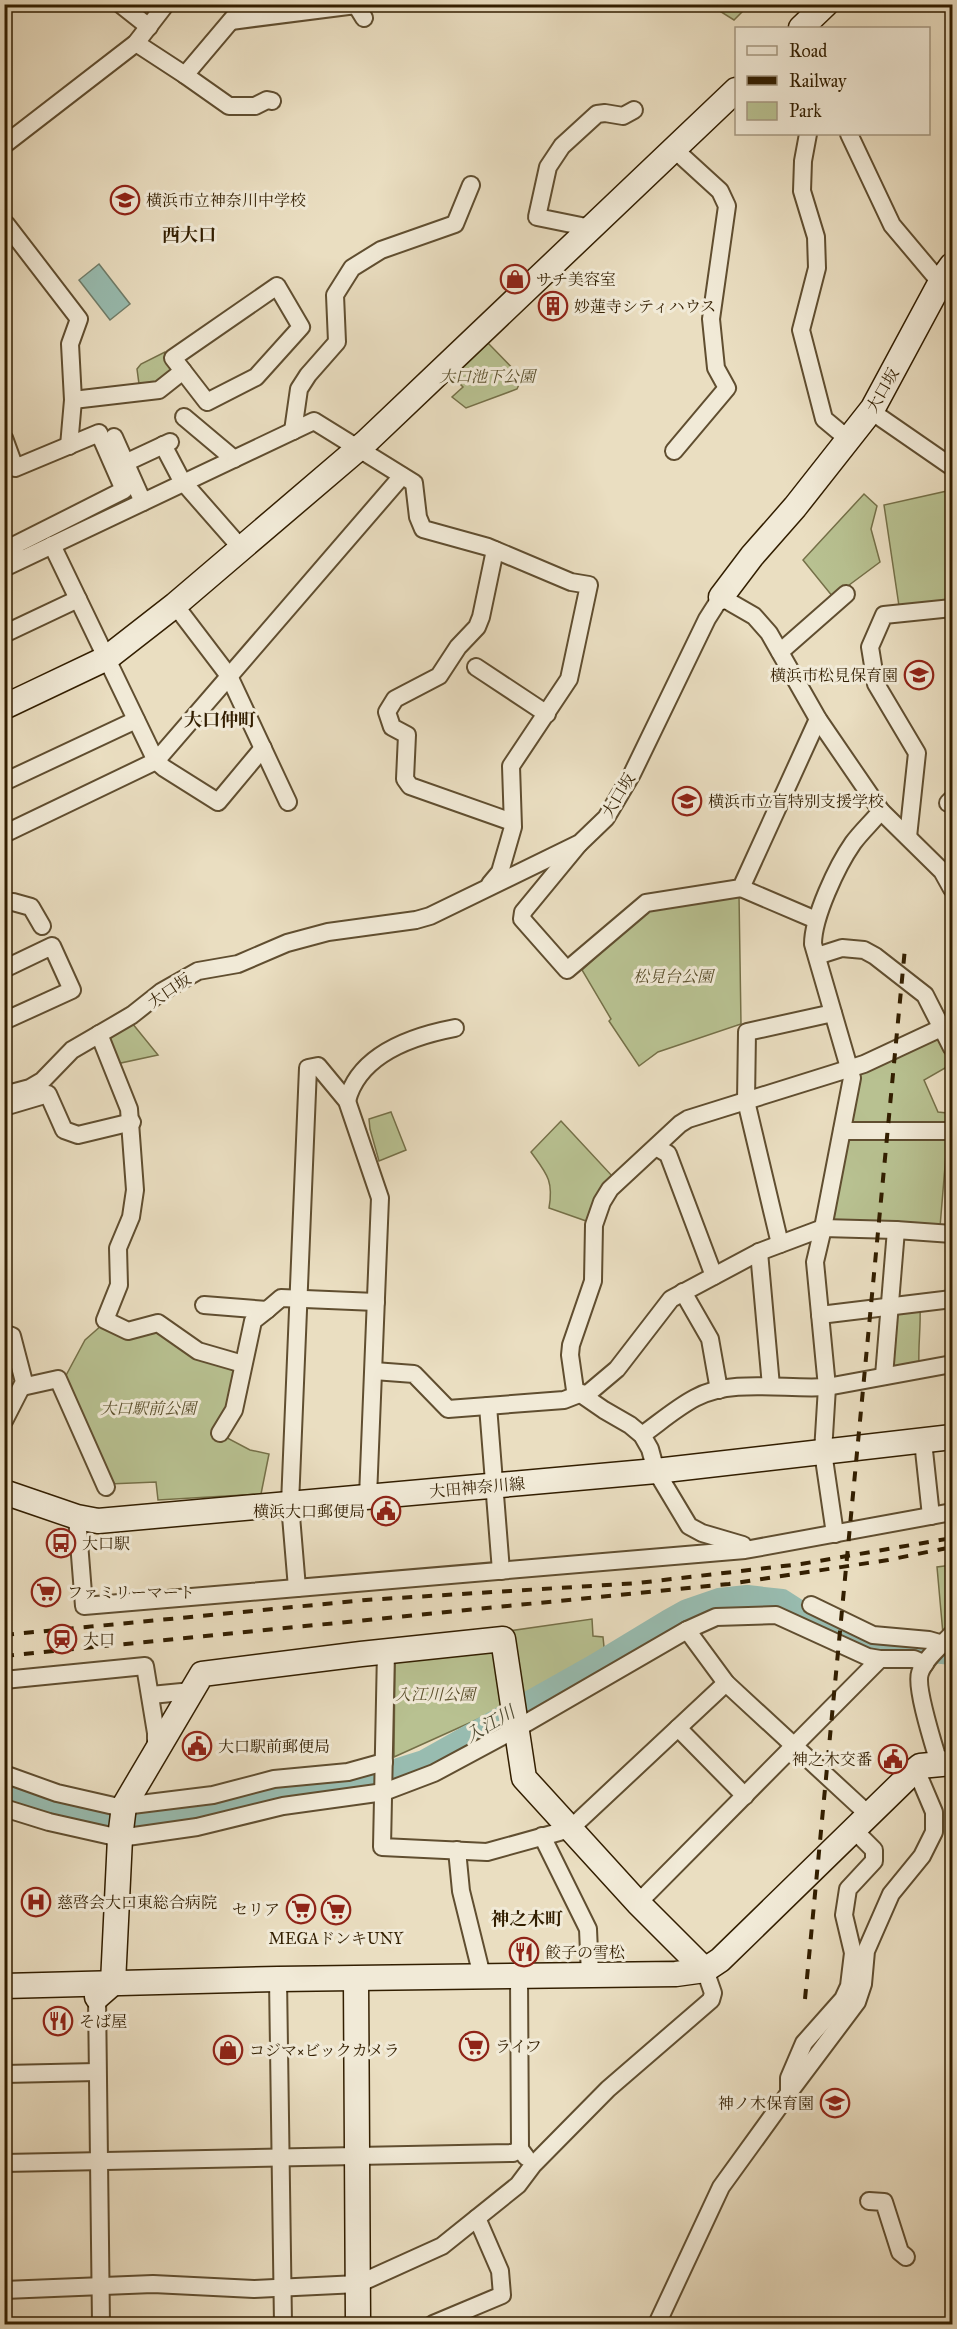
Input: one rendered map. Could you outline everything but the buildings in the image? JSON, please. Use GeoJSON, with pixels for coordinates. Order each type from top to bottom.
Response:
{"type":"FeatureCollection","features":[{"type":"Feature","properties":{"kind":"street"},"geometry":{"type":"LineString","coordinates":[[120,4],[149,27]]}},
{"type":"Feature","properties":{"kind":"street"},"geometry":{"type":"LineString","coordinates":[[4,145],[136,43],[166,4]]}},
{"type":"Feature","properties":{"kind":"street"},"geometry":{"type":"LineString","coordinates":[[185,75],[245,4]]}},
{"type":"Feature","properties":{"kind":"street"},"geometry":{"type":"LineString","coordinates":[[802,27],[826,4]]}},
{"type":"Feature","properties":{"kind":"street"},"geometry":{"type":"LineString","coordinates":[[231,21],[356,5],[364,18]]}},
{"type":"Feature","properties":{"kind":"street"},"geometry":{"type":"LineString","coordinates":[[136,43],[229,106],[255,106],[267,100],[272,101]]}},
{"type":"Feature","properties":{"kind":"street"},"geometry":{"type":"LineString","coordinates":[[4,707],[107,658],[175,605],[357,449],[735,91]]}},
{"type":"Feature","properties":{"kind":"street"},"geometry":{"type":"LineString","coordinates":[[591,228],[537,216],[548,167],[562,146],[597,114],[605,113],[617,117],[633,110]]}},
{"type":"Feature","properties":{"kind":"street"},"geometry":{"type":"LineString","coordinates":[[808,135],[803,161],[802,191],[816,237],[817,268],[801,330],[824,419],[848,440]]}},
{"type":"Feature","properties":{"kind":"street"},"geometry":{"type":"LineString","coordinates":[[849,135],[892,225],[946,274]]}},
{"type":"Feature","properties":{"kind":"street"},"geometry":{"type":"LineString","coordinates":[[674,149],[720,191],[727,206],[711,319],[716,368],[727,388],[674,451]]}},
{"type":"Feature","properties":{"kind":"street"},"geometry":{"type":"LineString","coordinates":[[293,431],[299,389],[308,375],[337,342],[335,296],[352,268],[381,250],[455,224],[471,185]]}},
{"type":"Feature","properties":{"kind":"street"},"geometry":{"type":"LineString","coordinates":[[6,224],[79,319],[70,344],[73,400],[69,446]]}},
{"type":"Feature","properties":{"kind":"street","name":"大口坂"},"geometry":{"type":"LineString","coordinates":[[4,1095],[30,1088],[42,1081],[72,1050],[132,1015],[161,992],[198,971],[238,964],[287,944],[328,932],[430,916],[580,843],[606,818],[632,774],[707,619],[721,597],[871,411],[946,274]]}},
{"type":"Feature","properties":{"kind":"street"},"geometry":{"type":"LineString","coordinates":[[277,286],[301,327],[256,377],[207,402],[183,371],[173,358],[277,286]]}},
{"type":"Feature","properties":{"kind":"street"},"geometry":{"type":"LineString","coordinates":[[73,400],[159,390],[183,371]]}},
{"type":"Feature","properties":{"kind":"street"},"geometry":{"type":"LineString","coordinates":[[871,411],[952,467]]}},
{"type":"Feature","properties":{"kind":"street"},"geometry":{"type":"LineString","coordinates":[[184,417],[234,459]]}},
{"type":"Feature","properties":{"kind":"street"},"geometry":{"type":"LineString","coordinates":[[11,565],[314,421],[414,483],[418,517],[423,529],[495,550],[571,582],[589,585],[569,679],[511,766],[512,822],[500,872],[487,887]]}},
{"type":"Feature","properties":{"kind":"street"},"geometry":{"type":"LineString","coordinates":[[4,438],[15,468],[99,433],[124,490],[13,546],[11,565]]}},
{"type":"Feature","properties":{"kind":"street"},"geometry":{"type":"LineString","coordinates":[[112,434],[143,502]]}},
{"type":"Feature","properties":{"kind":"street"},"geometry":{"type":"LineString","coordinates":[[125,463],[167,444],[183,483],[241,548]]}},
{"type":"Feature","properties":{"kind":"street"},"geometry":{"type":"LineString","coordinates":[[4,834],[156,761],[402,476]]}},
{"type":"Feature","properties":{"kind":"street"},"geometry":{"type":"LineString","coordinates":[[52,545],[156,761],[218,802],[263,747]]}},
{"type":"Feature","properties":{"kind":"street"},"geometry":{"type":"LineString","coordinates":[[495,550],[477,627],[458,647],[439,676],[395,699],[387,712],[392,727],[407,735],[405,779],[410,786],[512,822]]}},
{"type":"Feature","properties":{"kind":"street"},"geometry":{"type":"LineString","coordinates":[[780,652],[846,594]]}},
{"type":"Feature","properties":{"kind":"street"},"geometry":{"type":"LineString","coordinates":[[721,597],[754,616],[769,633],[818,719],[881,811],[916,842],[942,871],[952,889]]}},
{"type":"Feature","properties":{"kind":"street"},"geometry":{"type":"LineString","coordinates":[[4,634],[78,599]]}},
{"type":"Feature","properties":{"kind":"street"},"geometry":{"type":"LineString","coordinates":[[175,605],[229,676],[288,802]]}},
{"type":"Feature","properties":{"kind":"street"},"geometry":{"type":"LineString","coordinates":[[916,842],[917,753],[876,684],[870,647],[884,615],[952,608]]}},
{"type":"Feature","properties":{"kind":"street"},"geometry":{"type":"LineString","coordinates":[[476,668],[547,714]]}},
{"type":"Feature","properties":{"kind":"street"},"geometry":{"type":"LineString","coordinates":[[741,888],[818,719]]}},
{"type":"Feature","properties":{"kind":"street"},"geometry":{"type":"LineString","coordinates":[[4,782],[136,720]]}},
{"type":"Feature","properties":{"kind":"street"},"geometry":{"type":"LineString","coordinates":[[835,1534],[823,1452],[826,1387],[815,1262],[824,1228],[852,1078],[813,944],[816,920],[853,844],[881,811]]}},
{"type":"Feature","properties":{"kind":"street"},"geometry":{"type":"LineString","coordinates":[[580,843],[523,912],[522,919],[567,970],[646,903],[741,888],[816,920]]}},
{"type":"Feature","properties":{"kind":"street"},"geometry":{"type":"LineString","coordinates":[[4,903],[13,902],[31,907],[42,926]]}},
{"type":"Feature","properties":{"kind":"street"},"geometry":{"type":"LineString","coordinates":[[4,969],[52,946],[72,990],[4,1021]]}},
{"type":"Feature","properties":{"kind":"street"},"geometry":{"type":"LineString","coordinates":[[817,956],[842,948],[864,950],[874,956],[926,995],[947,1026],[952,1048]]}},
{"type":"Feature","properties":{"kind":"street"},"geometry":{"type":"LineString","coordinates":[[780,1244],[746,1101],[747,1032],[833,1013]]}},
{"type":"Feature","properties":{"kind":"street"},"geometry":{"type":"LineString","coordinates":[[755,1548],[720,1540],[690,1526],[656,1471],[650,1449],[642,1435],[575,1390],[570,1355],[571,1345],[592,1281],[594,1225],[597,1215],[610,1189],[688,1119],[864,1064],[947,1026]]}},
{"type":"Feature","properties":{"kind":"street"},"geometry":{"type":"LineString","coordinates":[[347,1101],[355,1080],[384,1054],[428,1033],[455,1028]]}},
{"type":"Feature","properties":{"kind":"street"},"geometry":{"type":"LineString","coordinates":[[99,1034],[129,1109],[132,1122],[135,1190],[131,1217],[118,1248],[119,1285],[105,1320],[128,1331],[158,1323],[198,1351],[243,1364]]}},
{"type":"Feature","properties":{"kind":"street"},"geometry":{"type":"LineString","coordinates":[[297,1588],[290,1504],[308,1068],[318,1066],[347,1101],[380,1198],[368,1497]]}},
{"type":"Feature","properties":{"kind":"street"},"geometry":{"type":"LineString","coordinates":[[4,1107],[48,1094],[64,1130],[78,1135],[132,1122]]}},
{"type":"Feature","properties":{"kind":"street"},"geometry":{"type":"LineString","coordinates":[[842,1131],[952,1131]]}},
{"type":"Feature","properties":{"kind":"street"},"geometry":{"type":"LineString","coordinates":[[656,1146],[668,1154],[714,1276]]}},
{"type":"Feature","properties":{"kind":"street"},"geometry":{"type":"LineString","coordinates":[[374,1371],[414,1374],[448,1409],[564,1400],[583,1395],[617,1369],[665,1305],[683,1292],[759,1252],[824,1228],[952,1234]]}},
{"type":"Feature","properties":{"kind":"street"},"geometry":{"type":"LineString","coordinates":[[884,1376],[896,1230]]}},
{"type":"Feature","properties":{"kind":"street"},"geometry":{"type":"LineString","coordinates":[[759,1252],[771,1386]]}},
{"type":"Feature","properties":{"kind":"street"},"geometry":{"type":"LineString","coordinates":[[683,1292],[710,1340],[719,1390]]}},
{"type":"Feature","properties":{"kind":"street"},"geometry":{"type":"LineString","coordinates":[[220,1433],[234,1410],[253,1321],[281,1298],[376,1302]]}},
{"type":"Feature","properties":{"kind":"street"},"geometry":{"type":"LineString","coordinates":[[820,1315],[952,1299]]}},
{"type":"Feature","properties":{"kind":"street"},"geometry":{"type":"LineString","coordinates":[[204,1305],[267,1310]]}},
{"type":"Feature","properties":{"kind":"street"},"geometry":{"type":"LineString","coordinates":[[4,1333],[12,1336],[24,1382],[6,1416]]}},
{"type":"Feature","properties":{"kind":"street"},"geometry":{"type":"LineString","coordinates":[[642,1435],[696,1397],[719,1390],[771,1386],[806,1389],[826,1387],[952,1364]]}},
{"type":"Feature","properties":{"kind":"street"},"geometry":{"type":"LineString","coordinates":[[22,1387],[58,1379],[106,1488]]}},
{"type":"Feature","properties":{"kind":"street"},"geometry":{"type":"LineString","coordinates":[[488,1406],[501,1571]]}},
{"type":"Feature","properties":{"kind":"street","name":"大田神奈川線"},"geometry":{"type":"LineString","coordinates":[[4,1492],[77,1517],[98,1521],[656,1471],[952,1437]]}},
{"type":"Feature","properties":{"kind":"street"},"geometry":{"type":"LineString","coordinates":[[923,1441],[931,1516]]}},
{"type":"Feature","properties":{"kind":"street"},"geometry":{"type":"LineString","coordinates":[[77,1517],[84,1606],[755,1548],[952,1512]]}},
{"type":"Feature","properties":{"kind":"street"},"geometry":{"type":"LineString","coordinates":[[811,1605],[873,1635],[929,1640],[939,1649]]}},
{"type":"Feature","properties":{"kind":"street"},"geometry":{"type":"LineString","coordinates":[[4,1808],[49,1822],[120,1835],[197,1827],[283,1806],[384,1789],[434,1773],[687,1630],[716,1617],[776,1615],[868,1657],[880,1659],[914,1659],[939,1649]]}},
{"type":"Feature","properties":{"kind":"street"},"geometry":{"type":"LineString","coordinates":[[687,1630],[726,1683],[795,1747],[861,1827],[874,1850],[874,1860],[848,1889],[844,1914],[853,1953],[849,1986],[843,1999],[804,2043],[789,2078],[789,2093]]}},
{"type":"Feature","properties":{"kind":"street"},"geometry":{"type":"LineString","coordinates":[[4,2290],[56,2290],[100,2286],[153,2284],[254,2289],[358,2284],[442,2246],[477,2218],[518,2185],[532,2165],[608,2089],[711,2000],[713,1993],[708,1977],[524,1778],[503,1639],[202,1674],[156,1749],[124,1806],[97,2072],[98,2161],[100,2286],[101,2325]]}},
{"type":"Feature","properties":{"kind":"street"},"geometry":{"type":"LineString","coordinates":[[708,1977],[720,1960],[916,1776],[946,1763],[919,1680],[919,1674],[939,1649]]}},
{"type":"Feature","properties":{"kind":"street"},"geometry":{"type":"LineString","coordinates":[[386,1651],[382,1847],[487,1852],[570,1829],[726,1683]]}},
{"type":"Feature","properties":{"kind":"street"},"geometry":{"type":"LineString","coordinates":[[639,1903],[880,1659]]}},
{"type":"Feature","properties":{"kind":"street"},"geometry":{"type":"LineString","coordinates":[[4,1680],[145,1666],[151,1695],[156,1749]]}},
{"type":"Feature","properties":{"kind":"street"},"geometry":{"type":"LineString","coordinates":[[151,1695],[192,1691]]}},
{"type":"Feature","properties":{"kind":"street"},"geometry":{"type":"LineString","coordinates":[[678,1728],[745,1796]]}},
{"type":"Feature","properties":{"kind":"street"},"geometry":{"type":"LineString","coordinates":[[4,1774],[57,1793],[114,1806],[124,1806],[213,1795],[274,1779],[348,1772],[384,1762]]}},
{"type":"Feature","properties":{"kind":"street"},"geometry":{"type":"LineString","coordinates":[[657,2325],[721,2187],[857,2002],[863,1984],[866,1951],[891,1894],[922,1856],[934,1832],[934,1812],[916,1776]]}},
{"type":"Feature","properties":{"kind":"street"},"geometry":{"type":"LineString","coordinates":[[542,1836],[588,1929],[590,1975]]}},
{"type":"Feature","properties":{"kind":"street"},"geometry":{"type":"LineString","coordinates":[[457,1850],[461,1891],[482,1976]]}},
{"type":"Feature","properties":{"kind":"street"},"geometry":{"type":"LineString","coordinates":[[355,1985],[482,1976],[519,1982],[590,1975],[676,1974],[708,1977]]}},
{"type":"Feature","properties":{"kind":"street"},"geometry":{"type":"LineString","coordinates":[[4,1998],[105,1990],[708,1977]]}},
{"type":"Feature","properties":{"kind":"street"},"geometry":{"type":"LineString","coordinates":[[519,1982],[520,2149],[532,2165]]}},
{"type":"Feature","properties":{"kind":"street"},"geometry":{"type":"LineString","coordinates":[[355,1985],[358,2325]]}},
{"type":"Feature","properties":{"kind":"street"},"geometry":{"type":"LineString","coordinates":[[4,1986],[105,1990]]}},
{"type":"Feature","properties":{"kind":"street"},"geometry":{"type":"LineString","coordinates":[[278,1986],[283,2325]]}},
{"type":"Feature","properties":{"kind":"street"},"geometry":{"type":"LineString","coordinates":[[4,2074],[97,2072]]}},
{"type":"Feature","properties":{"kind":"street"},"geometry":{"type":"LineString","coordinates":[[4,2163],[513,2153],[520,2149]]}},
{"type":"Feature","properties":{"kind":"street"},"geometry":{"type":"LineString","coordinates":[[869,2201],[884,2202],[900,2252],[906,2257]]}},
{"type":"Feature","properties":{"kind":"street"},"geometry":{"type":"LineString","coordinates":[[433,2325],[502,2295],[500,2271],[477,2218]]}},
{"type":"Feature","properties":{"kind":"green space"},"geometry":{"type":"Polygon","coordinates":[[[749,4],[734,20],[710,5],[749,4]]]}},
{"type":"Feature","properties":{"kind":"green space","name":"大口池下公園"},"geometry":{"type":"Polygon","coordinates":[[[488,343],[522,378],[517,389],[466,408],[452,397],[463,387],[453,377],[488,343]]]}},
{"type":"Feature","properties":{"kind":"green space"},"geometry":{"type":"Polygon","coordinates":[[[165,352],[173,365],[173,371],[157,383],[139,384],[137,369],[141,364],[165,352]]]}},
{"type":"Feature","properties":{"kind":"green space"},"geometry":{"type":"Polygon","coordinates":[[[947,491],[952,601],[899,606],[884,505],[947,491]]]}},
{"type":"Feature","properties":{"kind":"green space"},"geometry":{"type":"Polygon","coordinates":[[[864,494],[877,506],[871,529],[880,562],[833,597],[803,560],[864,494]]]}},
{"type":"Feature","properties":{"kind":"green space","name":"松見台公園"},"geometry":{"type":"Polygon","coordinates":[[[739,895],[741,1024],[658,1052],[639,1066],[609,1021],[611,1019],[582,970],[606,948],[605,943],[650,906],[739,895]]]}},
{"type":"Feature","properties":{"kind":"green space"},"geometry":{"type":"Polygon","coordinates":[[[132,1023],[158,1055],[116,1064],[109,1036],[132,1023]]]}},
{"type":"Feature","properties":{"kind":"green space"},"geometry":{"type":"Polygon","coordinates":[[[940,1034],[952,1059],[952,1064],[924,1080],[938,1112],[947,1113],[949,1118],[940,1227],[833,1223],[859,1070],[940,1034]]]}},
{"type":"Feature","properties":{"kind":"green space"},"geometry":{"type":"Polygon","coordinates":[[[391,1112],[406,1150],[379,1161],[369,1119],[391,1112]]]}},
{"type":"Feature","properties":{"kind":"green space"},"geometry":{"type":"Polygon","coordinates":[[[561,1121],[614,1178],[589,1222],[549,1208],[548,1177],[531,1152],[561,1121]]]}},
{"type":"Feature","properties":{"kind":"green space"},"geometry":{"type":"Polygon","coordinates":[[[920,1308],[919,1364],[895,1368],[890,1363],[894,1314],[920,1308]]]}},
{"type":"Feature","properties":{"kind":"green space","name":"大口駅前公園"},"geometry":{"type":"Polygon","coordinates":[[[102,1325],[158,1327],[235,1365],[228,1404],[212,1430],[250,1450],[269,1454],[261,1494],[158,1500],[156,1482],[109,1484],[63,1381],[85,1340],[102,1325]]]}},
{"type":"Feature","properties":{"kind":"green space"},"geometry":{"type":"Polygon","coordinates":[[[952,1565],[952,1623],[943,1634],[937,1567],[952,1565]]]}},
{"type":"Feature","properties":{"kind":"green space"},"geometry":{"type":"Polygon","coordinates":[[[592,1619],[593,1636],[603,1637],[605,1657],[519,1702],[509,1631],[592,1619]]]}},
{"type":"Feature","properties":{"kind":"green space","name":"入江川公園"},"geometry":{"type":"Polygon","coordinates":[[[494,1647],[507,1706],[394,1757],[395,1658],[494,1647]]]}},
{"type":"Feature","properties":{"kind":"water"},"geometry":{"type":"Polygon","coordinates":[[[99,264],[130,304],[110,320],[79,280],[99,264]]]}},
{"type":"Feature","properties":{"kind":"waterway","name":"入江川"},"geometry":{"type":"LineString","coordinates":[[4,1792],[56,1808],[126,1820],[213,1808],[271,1792],[357,1783],[424,1762],[687,1611],[719,1600],[747,1597],[782,1601],[810,1619],[866,1644],[952,1653]]}},
{"type":"Feature","properties":{"kind":"railway"},"geometry":{"type":"LineString","coordinates":[[805,1999],[905,948]]}},
{"type":"Feature","properties":{"kind":"railway"},"geometry":{"type":"LineString","coordinates":[[4,1635],[366,1600],[638,1583],[801,1564],[952,1538]]}},
{"type":"Feature","properties":{"kind":"railway"},"geometry":{"type":"LineString","coordinates":[[4,1656],[729,1584],[888,1560],[952,1547]]}},
{"type":"Feature","properties":{"kind":"place","name":"横浜市立神奈川中学校"},"geometry":{"type":"Point","coordinates":[125,200]}},
{"type":"Feature","properties":{"kind":"place","name":"サチ美容室"},"geometry":{"type":"Point","coordinates":[515,279]}},
{"type":"Feature","properties":{"kind":"place","name":"妙蓮寺シティハウス"},"geometry":{"type":"Point","coordinates":[553,306]}},
{"type":"Feature","properties":{"kind":"place","name":"横浜市松見保育園"},"geometry":{"type":"Point","coordinates":[919,675]}},
{"type":"Feature","properties":{"kind":"place","name":"横浜市立盲特別支援学校"},"geometry":{"type":"Point","coordinates":[687,801]}},
{"type":"Feature","properties":{"kind":"place","name":"横浜大口郵便局"},"geometry":{"type":"Point","coordinates":[386,1511]}},
{"type":"Feature","properties":{"kind":"place","name":"大口駅"},"geometry":{"type":"Point","coordinates":[61,1543]}},
{"type":"Feature","properties":{"kind":"place","name":"ファミリーマート"},"geometry":{"type":"Point","coordinates":[46,1592]}},
{"type":"Feature","properties":{"kind":"place","name":"大口"},"geometry":{"type":"Point","coordinates":[62,1639]}},
{"type":"Feature","properties":{"kind":"place","name":"大口駅前郵便局"},"geometry":{"type":"Point","coordinates":[197,1746]}},
{"type":"Feature","properties":{"kind":"place","name":"神之木交番"},"geometry":{"type":"Point","coordinates":[893,1759]}},
{"type":"Feature","properties":{"kind":"place","name":"慈啓会大口東総合病院"},"geometry":{"type":"Point","coordinates":[36,1902]}},
{"type":"Feature","properties":{"kind":"place","name":"セリア"},"geometry":{"type":"Point","coordinates":[301,1909]}},
{"type":"Feature","properties":{"kind":"place","name":"MEGAドンキUNY"},"geometry":{"type":"Point","coordinates":[336,1910]}},
{"type":"Feature","properties":{"kind":"place","name":"餃子の雪松"},"geometry":{"type":"Point","coordinates":[524,1952]}},
{"type":"Feature","properties":{"kind":"place","name":"そば屋"},"geometry":{"type":"Point","coordinates":[58,2021]}},
{"type":"Feature","properties":{"kind":"place","name":"ライフ"},"geometry":{"type":"Point","coordinates":[474,2046]}},
{"type":"Feature","properties":{"kind":"place","name":"コジマ×ビックカメラ"},"geometry":{"type":"Point","coordinates":[228,2050]}},
{"type":"Feature","properties":{"kind":"place","name":"神ノ木保育園"},"geometry":{"type":"Point","coordinates":[835,2103]}},
{"type":"Feature","properties":{"kind":"district","name":"西大口"},"geometry":{"type":"Point","coordinates":[189,235]}},
{"type":"Feature","properties":{"kind":"district","name":"大口仲町"},"geometry":{"type":"Point","coordinates":[220,720]}},
{"type":"Feature","properties":{"kind":"district","name":"神之木町"},"geometry":{"type":"Point","coordinates":[527,1919]}}]}
